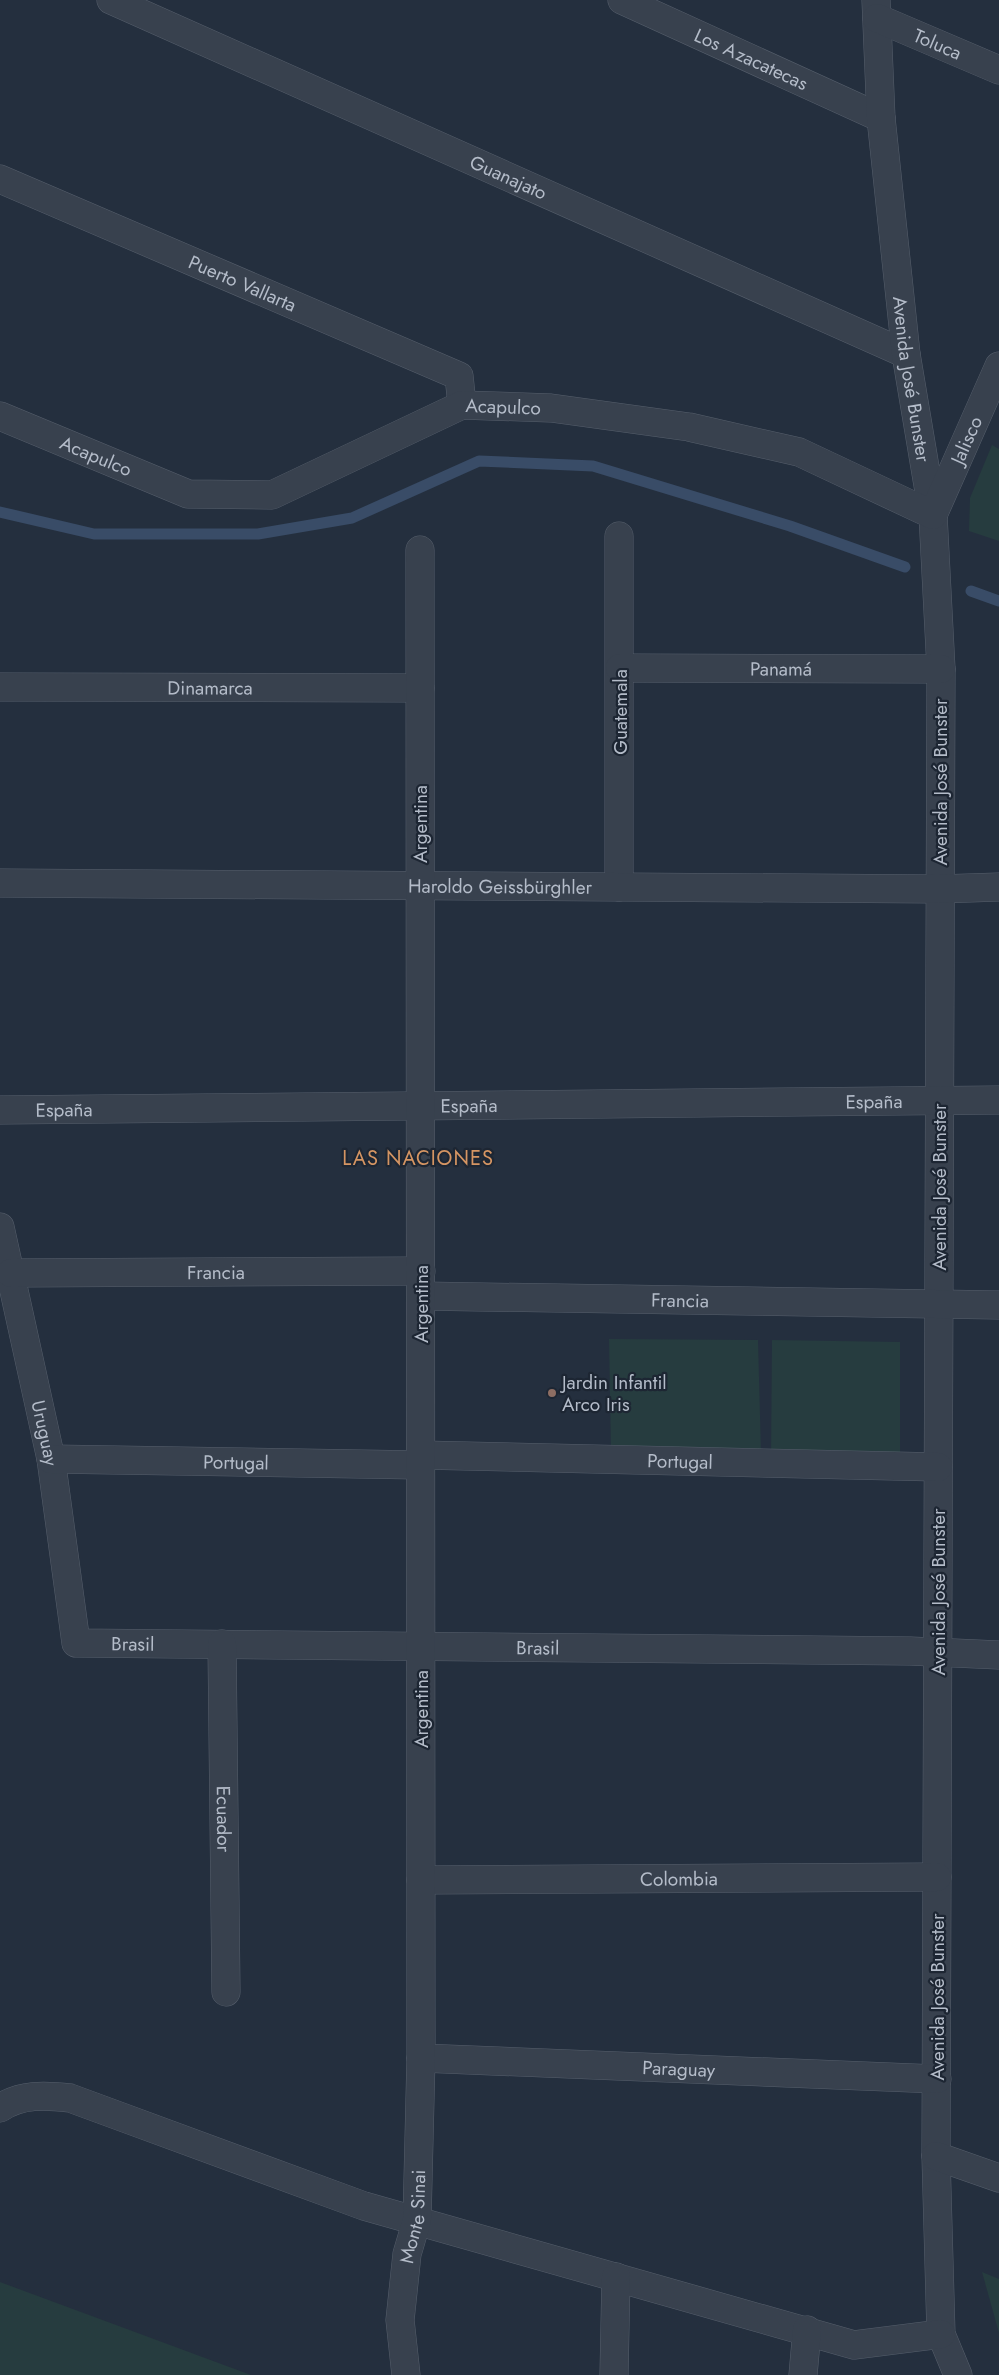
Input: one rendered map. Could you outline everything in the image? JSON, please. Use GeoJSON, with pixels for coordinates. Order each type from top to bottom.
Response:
{"type":"FeatureCollection","features":[{"type":"Feature","properties":{"kind":"street","name":"Guanajato"},"geometry":{"type":"LineString","coordinates":[[111,0],[906,354]]}},
{"type":"Feature","properties":{"kind":"street","name":"Los Azacatecas"},"geometry":{"type":"LineString","coordinates":[[622,0],[881,118]]}},
{"type":"Feature","properties":{"kind":"street","name":"Avenida José Bunster"},"geometry":{"type":"LineString","coordinates":[[876,9],[881,118],[906,354],[933,515],[941,669],[938,1099],[936,2156],[941,2334],[958,2375]]}},
{"type":"Feature","properties":{"kind":"street","name":"Toluca"},"geometry":{"type":"LineString","coordinates":[[876,9],[999,70]]}},
{"type":"Feature","properties":{"kind":"street","name":"Puerto Vallarta"},"geometry":{"type":"LineString","coordinates":[[0,179],[459,376],[462,405]]}},
{"type":"Feature","properties":{"kind":"street","name":"Jalisco"},"geometry":{"type":"LineString","coordinates":[[933,515],[999,366]]}},
{"type":"Feature","properties":{"kind":"street","name":"Acapulco"},"geometry":{"type":"LineString","coordinates":[[0,416],[188,494],[272,495],[462,405],[551,408],[689,427],[799,452],[933,515]]}},
{"type":"Feature","properties":{"kind":"street","name":"Guatemala"},"geometry":{"type":"LineString","coordinates":[[618,536],[620,668],[619,887]]}},
{"type":"Feature","properties":{"kind":"street","name":"Argentina"},"geometry":{"type":"LineString","coordinates":[[420,550],[421,2058]]}},
{"type":"Feature","properties":{"kind":"street","name":"Panamá"},"geometry":{"type":"LineString","coordinates":[[620,668],[941,669]]}},
{"type":"Feature","properties":{"kind":"street","name":"Dinamarca"},"geometry":{"type":"LineString","coordinates":[[0,687],[420,688]]}},
{"type":"Feature","properties":{"kind":"street","name":"Haroldo Geissbürghler"},"geometry":{"type":"LineString","coordinates":[[0,883],[939,889],[999,887]]}},
{"type":"Feature","properties":{"kind":"street","name":"España"},"geometry":{"type":"LineString","coordinates":[[0,1110],[938,1099],[999,1100]]}},
{"type":"Feature","properties":{"kind":"street","name":"Uruguay"},"geometry":{"type":"LineString","coordinates":[[0,1227],[51,1459],[76,1643]]}},
{"type":"Feature","properties":{"kind":"street","name":"Francia"},"geometry":{"type":"LineString","coordinates":[[11,1273],[421,1284],[999,1305]]}},
{"type":"Feature","properties":{"kind":"street","name":"Portugal"},"geometry":{"type":"LineString","coordinates":[[51,1459],[421,1460],[938,1467]]}},
{"type":"Feature","properties":{"kind":"street","name":"Brasil"},"geometry":{"type":"LineString","coordinates":[[76,1643],[938,1652],[999,1655]]}},
{"type":"Feature","properties":{"kind":"street","name":"Ecuador"},"geometry":{"type":"LineString","coordinates":[[222,1644],[226,1992]]}},
{"type":"Feature","properties":{"kind":"street","name":"Colombia"},"geometry":{"type":"LineString","coordinates":[[421,1880],[937,1877]]}},
{"type":"Feature","properties":{"kind":"street","name":"Paraguay"},"geometry":{"type":"LineString","coordinates":[[421,2058],[937,2079]]}},
{"type":"Feature","properties":{"kind":"street","name":"Monte Sinai"},"geometry":{"type":"LineString","coordinates":[[406,2375],[400,2320],[407,2254],[417,2220],[421,2058]]}},
{"type":"Feature","properties":{"kind":"street"},"geometry":{"type":"LineString","coordinates":[[0,2108],[25,2097],[47,2095],[70,2098],[364,2206],[807,2330],[854,2345],[941,2334]]}},
{"type":"Feature","properties":{"kind":"street"},"geometry":{"type":"LineString","coordinates":[[936,2156],[999,2178]]}},
{"type":"Feature","properties":{"kind":"street"},"geometry":{"type":"LineString","coordinates":[[614,2375],[616,2277]]}},
{"type":"Feature","properties":{"kind":"street"},"geometry":{"type":"LineString","coordinates":[[802,2375],[807,2330]]}},
{"type":"Feature","properties":{"kind":"green space"},"geometry":{"type":"Polygon","coordinates":[[[992,445],[999,449],[999,541],[969,531],[970,498],[992,445]]]}},
{"type":"Feature","properties":{"kind":"green space"},"geometry":{"type":"Polygon","coordinates":[[[609,1339],[758,1340],[761,1453],[611,1450],[609,1339]]]}},
{"type":"Feature","properties":{"kind":"green space"},"geometry":{"type":"Polygon","coordinates":[[[772,1340],[900,1342],[900,1456],[771,1453],[772,1340]]]}},
{"type":"Feature","properties":{"kind":"green space"},"geometry":{"type":"Polygon","coordinates":[[[982,2272],[999,2279],[999,2333],[982,2272]]]}},
{"type":"Feature","properties":{"kind":"green space"},"geometry":{"type":"Polygon","coordinates":[[[0,2282],[251,2375],[0,2375],[0,2282]]]}},
{"type":"Feature","properties":{"kind":"waterway"},"geometry":{"type":"LineString","coordinates":[[0,512],[94,534],[258,534],[352,518],[479,461],[593,466],[790,526],[905,567]]}},
{"type":"Feature","properties":{"kind":"waterway"},"geometry":{"type":"LineString","coordinates":[[971,591],[999,601]]}},
{"type":"Feature","properties":{"kind":"place","name":"Jardin Infantil Arco Iris"},"geometry":{"type":"Point","coordinates":[552,1393]}},
{"type":"Feature","properties":{"kind":"district","name":"LAS NACIONES"},"geometry":{"type":"Point","coordinates":[418,1158]}}]}
